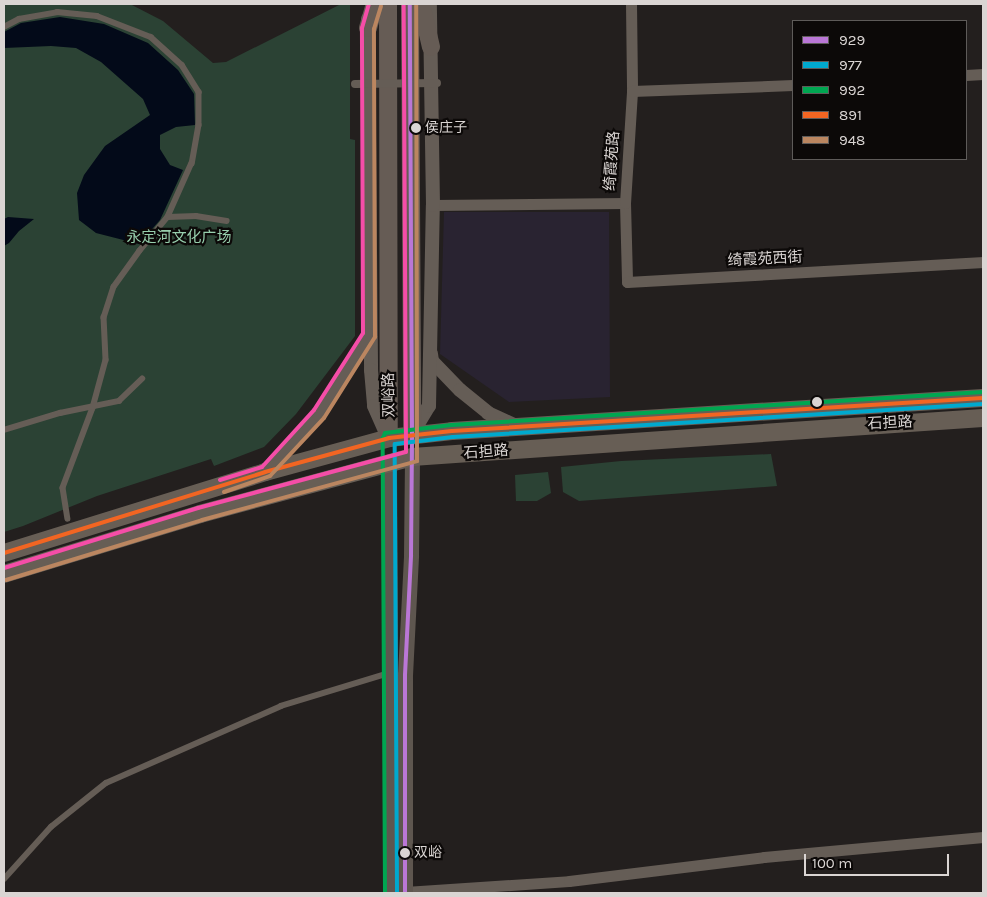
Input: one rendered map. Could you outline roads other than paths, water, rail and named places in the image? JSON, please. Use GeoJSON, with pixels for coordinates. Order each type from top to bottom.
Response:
{"type":"FeatureCollection","features":[{"type":"Feature","properties":{"kind":"highway"},"geometry":{"type":"LineString","coordinates":[[368,28],[375,4]]}},
{"type":"Feature","properties":{"kind":"highway","name":"双峪路"},"geometry":{"type":"LineString","coordinates":[[388,4],[389,438]]}},
{"type":"Feature","properties":{"kind":"highway","name":"双峪路"},"geometry":{"type":"LineString","coordinates":[[410,4],[412,434]]}},
{"type":"Feature","properties":{"kind":"highway"},"geometry":{"type":"LineString","coordinates":[[421,4],[431,47]]}},
{"type":"Feature","properties":{"kind":"main road","name":"石担路"},"geometry":{"type":"LineString","coordinates":[[4,554],[265,472],[389,438],[412,434],[983,398]]}},
{"type":"Feature","properties":{"kind":"main road","name":"石担路"},"geometry":{"type":"LineString","coordinates":[[4,574],[200,514],[412,457],[983,418]]}},
{"type":"Feature","properties":{"kind":"main road"},"geometry":{"type":"LineString","coordinates":[[401,893],[405,675],[412,555],[412,434]]}},
{"type":"Feature","properties":{"kind":"main road"},"geometry":{"type":"LineString","coordinates":[[389,438],[389,673],[401,893]]}},
{"type":"Feature","properties":{"kind":"street","name":"双峪路"},"geometry":{"type":"LineString","coordinates":[[368,4],[369,335],[374,406],[389,438]]}},
{"type":"Feature","properties":{"kind":"street","name":"双峪路"},"geometry":{"type":"LineString","coordinates":[[412,434],[429,406],[433,205],[430,4]]}},
{"type":"Feature","properties":{"kind":"street","name":"绮霞苑路"},"geometry":{"type":"LineString","coordinates":[[433,205],[624,203],[632,91],[631,4]]}},
{"type":"Feature","properties":{"kind":"street"},"geometry":{"type":"LineString","coordinates":[[967,75],[983,74]]}},
{"type":"Feature","properties":{"kind":"street"},"geometry":{"type":"LineString","coordinates":[[354,84],[437,83]]}},
{"type":"Feature","properties":{"kind":"street"},"geometry":{"type":"LineString","coordinates":[[632,91],[792,85]]}},
{"type":"Feature","properties":{"kind":"street","name":"绮霞苑西街"},"geometry":{"type":"LineString","coordinates":[[624,203],[627,282],[983,262]]}},
{"type":"Feature","properties":{"kind":"street"},"geometry":{"type":"LineString","coordinates":[[265,472],[319,414],[369,335]]}},
{"type":"Feature","properties":{"kind":"street"},"geometry":{"type":"LineString","coordinates":[[430,348],[432,361],[460,390],[488,413],[518,427]]}},
{"type":"Feature","properties":{"kind":"street"},"geometry":{"type":"LineString","coordinates":[[401,893],[569,881],[764,858],[983,837]]}},
{"type":"Feature","properties":{"kind":"lane"},"geometry":{"type":"LineString","coordinates":[[4,27],[19,19],[57,12],[97,16],[151,37],[182,65],[198,92],[199,125],[192,163],[168,217],[140,250],[114,287],[104,317],[106,360],[93,408],[63,488],[68,519]]}},
{"type":"Feature","properties":{"kind":"lane"},"geometry":{"type":"LineString","coordinates":[[168,217],[196,216],[227,221]]}},
{"type":"Feature","properties":{"kind":"lane"},"geometry":{"type":"LineString","coordinates":[[4,430],[60,412],[93,408],[119,401],[142,379]]}},
{"type":"Feature","properties":{"kind":"lane"},"geometry":{"type":"LineString","coordinates":[[4,879],[51,827],[106,783],[281,706],[389,673]]}},
{"type":"Feature","properties":{"kind":"water"},"geometry":{"type":"Polygon","coordinates":[[[60,17],[104,24],[148,43],[178,70],[194,94],[195,125],[176,127],[160,135],[160,149],[170,165],[183,170],[160,220],[139,244],[96,233],[79,220],[77,193],[84,175],[105,146],[150,115],[143,99],[101,62],[76,48],[51,46],[4,48],[4,32],[21,23],[60,17]]]}},
{"type":"Feature","properties":{"kind":"water"},"geometry":{"type":"Polygon","coordinates":[[[8,217],[34,219],[4,246],[4,219],[8,217]]]}},
{"type":"Feature","properties":{"kind":"place","name":"侯庄子"},"geometry":{"type":"Point","coordinates":[416,128]}},
{"type":"Feature","properties":{"kind":"place","name":"双峪"},"geometry":{"type":"Point","coordinates":[405,853]}},
{"type":"Feature","properties":{"kind":"park label","name":"永定河文化广场"},"geometry":{"type":"Point","coordinates":[179,238]}}]}
